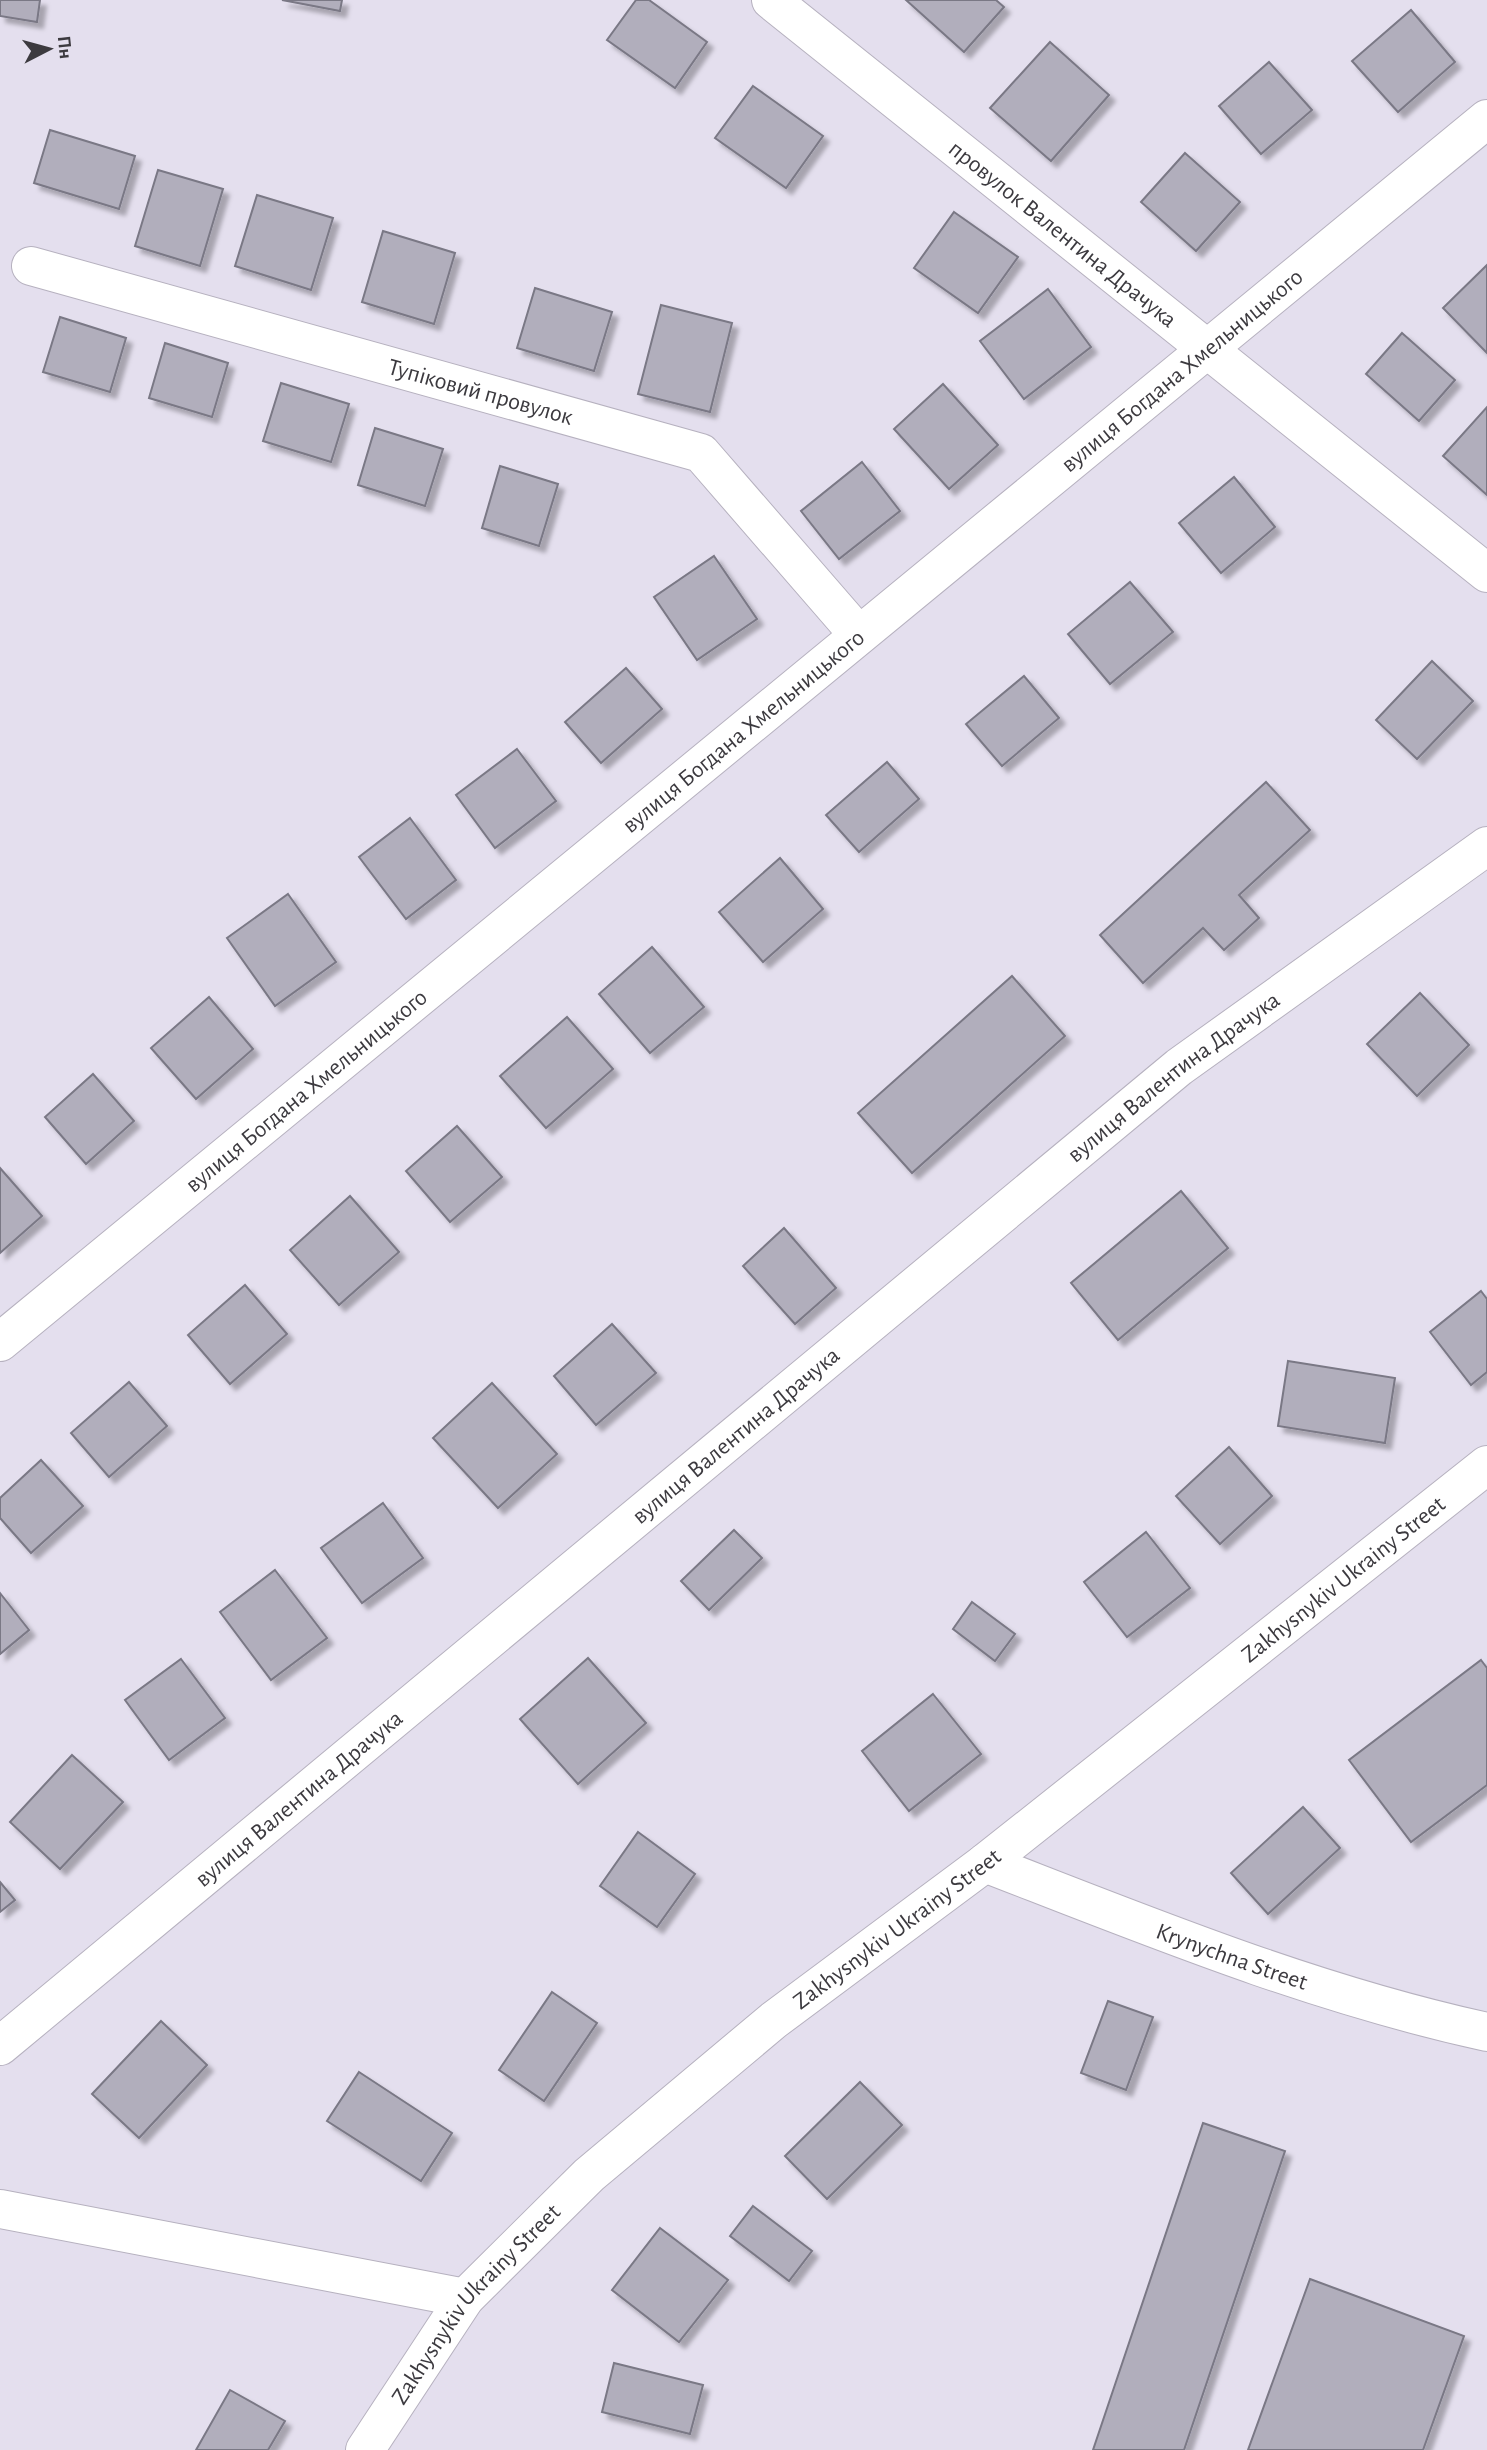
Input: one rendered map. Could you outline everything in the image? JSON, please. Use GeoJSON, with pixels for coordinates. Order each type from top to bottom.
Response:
{"type":"FeatureCollection","features":[{"type":"Feature","properties":{"kind":"street","name":"провулок Валентина Драчука"},"geometry":{"type":"LineString","coordinates":[[771,0],[1487,573]]}},
{"type":"Feature","properties":{"kind":"street","name":"вулиця Богдана Хмельницького"},"geometry":{"type":"LineString","coordinates":[[0,1342],[1487,119]]}},
{"type":"Feature","properties":{"kind":"street","name":"Тупіковий провулок"},"geometry":{"type":"LineString","coordinates":[[31,266],[701,453],[859,635]]}},
{"type":"Feature","properties":{"kind":"street","name":"вулиця Валентина Драчука"},"geometry":{"type":"LineString","coordinates":[[0,2046],[1179,1067],[1487,846]]}},
{"type":"Feature","properties":{"kind":"street","name":"Zakhysnykiv Ukrainy Street"},"geometry":{"type":"LineString","coordinates":[[365,2450],[465,2298],[609,2157],[774,2020],[985,1863],[1487,1465]]}},
{"type":"Feature","properties":{"kind":"street","name":"Krynychna Street"},"geometry":{"type":"LineString","coordinates":[[985,1863],[1238,1961],[1406,2014],[1487,2032]]}},
{"type":"Feature","properties":{"kind":"street"},"geometry":{"type":"LineString","coordinates":[[0,2209],[465,2298]]}},
{"type":"Feature","properties":{"kind":"building"},"geometry":{"type":"Polygon","coordinates":[[[0,0],[40,0],[37,22],[0,16],[0,0]]]}},
{"type":"Feature","properties":{"kind":"building"},"geometry":{"type":"Polygon","coordinates":[[[282,0],[342,0],[340,11],[282,0]]]}},
{"type":"Feature","properties":{"kind":"building"},"geometry":{"type":"Polygon","coordinates":[[[636,0],[649,0],[707,42],[675,88],[607,40],[636,0]]]}},
{"type":"Feature","properties":{"kind":"building"},"geometry":{"type":"Polygon","coordinates":[[[906,0],[996,0],[1004,7],[964,52],[906,0]]]}},
{"type":"Feature","properties":{"kind":"building"},"geometry":{"type":"Polygon","coordinates":[[[1411,10],[1455,62],[1398,112],[1352,61],[1411,10]]]}},
{"type":"Feature","properties":{"kind":"building"},"geometry":{"type":"Polygon","coordinates":[[[1050,42],[1109,95],[1051,161],[990,108],[1050,42]]]}},
{"type":"Feature","properties":{"kind":"building"},"geometry":{"type":"Polygon","coordinates":[[[1269,62],[1312,110],[1261,154],[1219,106],[1269,62]]]}},
{"type":"Feature","properties":{"kind":"building"},"geometry":{"type":"Polygon","coordinates":[[[753,86],[823,136],[786,188],[715,138],[753,86]]]}},
{"type":"Feature","properties":{"kind":"building"},"geometry":{"type":"Polygon","coordinates":[[[50,130],[135,156],[119,209],[34,183],[50,130]]]}},
{"type":"Feature","properties":{"kind":"building"},"geometry":{"type":"Polygon","coordinates":[[[1185,153],[1240,202],[1196,251],[1141,202],[1185,153]]]}},
{"type":"Feature","properties":{"kind":"building"},"geometry":{"type":"Polygon","coordinates":[[[158,170],[223,189],[200,266],[135,246],[158,170]]]}},
{"type":"Feature","properties":{"kind":"building"},"geometry":{"type":"Polygon","coordinates":[[[257,195],[333,218],[311,290],[235,266],[257,195]]]}},
{"type":"Feature","properties":{"kind":"building"},"geometry":{"type":"Polygon","coordinates":[[[954,212],[1018,257],[978,313],[914,268],[954,212]]]}},
{"type":"Feature","properties":{"kind":"building"},"geometry":{"type":"Polygon","coordinates":[[[383,231],[455,253],[434,324],[362,302],[383,231]]]}},
{"type":"Feature","properties":{"kind":"building"},"geometry":{"type":"Polygon","coordinates":[[[1487,265],[1487,353],[1443,308],[1487,265]]]}},
{"type":"Feature","properties":{"kind":"building"},"geometry":{"type":"Polygon","coordinates":[[[535,288],[612,312],[594,371],[517,348],[535,288]]]}},
{"type":"Feature","properties":{"kind":"building"},"geometry":{"type":"Polygon","coordinates":[[[1048,289],[1091,347],[1024,399],[980,341],[1048,289]]]}},
{"type":"Feature","properties":{"kind":"building"},"geometry":{"type":"Polygon","coordinates":[[[661,305],[732,323],[710,412],[638,394],[661,305]]]}},
{"type":"Feature","properties":{"kind":"building"},"geometry":{"type":"Polygon","coordinates":[[[60,317],[126,338],[110,392],[43,372],[60,317]]]}},
{"type":"Feature","properties":{"kind":"building"},"geometry":{"type":"Polygon","coordinates":[[[1402,333],[1455,380],[1419,421],[1366,374],[1402,333]]]}},
{"type":"Feature","properties":{"kind":"building"},"geometry":{"type":"Polygon","coordinates":[[[165,343],[228,363],[212,417],[149,398],[165,343]]]}},
{"type":"Feature","properties":{"kind":"building"},"geometry":{"type":"Polygon","coordinates":[[[281,383],[349,404],[331,462],[263,441],[281,383]]]}},
{"type":"Feature","properties":{"kind":"building"},"geometry":{"type":"Polygon","coordinates":[[[943,384],[998,445],[949,489],[894,429],[943,384]]]}},
{"type":"Feature","properties":{"kind":"building"},"geometry":{"type":"Polygon","coordinates":[[[1487,407],[1487,495],[1443,456],[1487,407]]]}},
{"type":"Feature","properties":{"kind":"building"},"geometry":{"type":"Polygon","coordinates":[[[375,428],[443,449],[425,506],[358,485],[375,428]]]}},
{"type":"Feature","properties":{"kind":"building"},"geometry":{"type":"Polygon","coordinates":[[[862,462],[900,511],[839,559],[801,511],[862,462]]]}},
{"type":"Feature","properties":{"kind":"building"},"geometry":{"type":"Polygon","coordinates":[[[500,466],[558,484],[539,546],[482,528],[500,466]]]}},
{"type":"Feature","properties":{"kind":"building"},"geometry":{"type":"Polygon","coordinates":[[[1234,477],[1275,527],[1221,573],[1179,523],[1234,477]]]}},
{"type":"Feature","properties":{"kind":"building"},"geometry":{"type":"Polygon","coordinates":[[[714,556],[757,619],[697,660],[654,597],[714,556]]]}},
{"type":"Feature","properties":{"kind":"building"},"geometry":{"type":"Polygon","coordinates":[[[1130,582],[1173,632],[1110,684],[1068,634],[1130,582]]]}},
{"type":"Feature","properties":{"kind":"building"},"geometry":{"type":"Polygon","coordinates":[[[1432,661],[1473,701],[1417,759],[1376,720],[1432,661]]]}},
{"type":"Feature","properties":{"kind":"building"},"geometry":{"type":"Polygon","coordinates":[[[626,668],[662,709],[601,763],[565,722],[626,668]]]}},
{"type":"Feature","properties":{"kind":"building"},"geometry":{"type":"Polygon","coordinates":[[[1024,676],[1059,718],[1002,766],[966,724],[1024,676]]]}},
{"type":"Feature","properties":{"kind":"building"},"geometry":{"type":"Polygon","coordinates":[[[517,749],[556,801],[495,848],[456,795],[517,749]]]}},
{"type":"Feature","properties":{"kind":"building"},"geometry":{"type":"Polygon","coordinates":[[[887,762],[919,799],[859,852],[826,815],[887,762]]]}},
{"type":"Feature","properties":{"kind":"building"},"geometry":{"type":"Polygon","coordinates":[[[1266,782],[1310,830],[1239,895],[1259,918],[1224,950],[1203,928],[1143,983],[1100,935],[1266,782]]]}},
{"type":"Feature","properties":{"kind":"building"},"geometry":{"type":"Polygon","coordinates":[[[410,818],[456,880],[406,919],[359,857],[410,818]]]}},
{"type":"Feature","properties":{"kind":"building"},"geometry":{"type":"Polygon","coordinates":[[[780,858],[823,909],[763,962],[719,912],[780,858]]]}},
{"type":"Feature","properties":{"kind":"building"},"geometry":{"type":"Polygon","coordinates":[[[288,894],[336,962],[275,1006],[227,938],[288,894]]]}},
{"type":"Feature","properties":{"kind":"building"},"geometry":{"type":"Polygon","coordinates":[[[652,947],[704,1007],[650,1053],[599,994],[652,947]]]}},
{"type":"Feature","properties":{"kind":"building"},"geometry":{"type":"Polygon","coordinates":[[[1012,976],[1065,1036],[912,1173],[858,1113],[1012,976]]]}},
{"type":"Feature","properties":{"kind":"building"},"geometry":{"type":"Polygon","coordinates":[[[1420,993],[1469,1045],[1417,1096],[1367,1044],[1420,993]]]}},
{"type":"Feature","properties":{"kind":"building"},"geometry":{"type":"Polygon","coordinates":[[[209,997],[253,1049],[196,1099],[151,1048],[209,997]]]}},
{"type":"Feature","properties":{"kind":"building"},"geometry":{"type":"Polygon","coordinates":[[[567,1017],[613,1069],[546,1128],[500,1076],[567,1017]]]}},
{"type":"Feature","properties":{"kind":"building"},"geometry":{"type":"Polygon","coordinates":[[[93,1074],[134,1121],[86,1164],[45,1117],[93,1074]]]}},
{"type":"Feature","properties":{"kind":"building"},"geometry":{"type":"Polygon","coordinates":[[[457,1126],[502,1177],[450,1222],[406,1171],[457,1126]]]}},
{"type":"Feature","properties":{"kind":"building"},"geometry":{"type":"Polygon","coordinates":[[[0,1168],[42,1216],[0,1253],[0,1168]]]}},
{"type":"Feature","properties":{"kind":"building"},"geometry":{"type":"Polygon","coordinates":[[[1181,1191],[1228,1248],[1118,1340],[1071,1283],[1181,1191]]]}},
{"type":"Feature","properties":{"kind":"building"},"geometry":{"type":"Polygon","coordinates":[[[350,1196],[399,1252],[339,1305],[290,1250],[350,1196]]]}},
{"type":"Feature","properties":{"kind":"building"},"geometry":{"type":"Polygon","coordinates":[[[784,1228],[836,1288],[795,1324],[743,1266],[784,1228]]]}},
{"type":"Feature","properties":{"kind":"building"},"geometry":{"type":"Polygon","coordinates":[[[245,1285],[287,1334],[230,1384],[188,1335],[245,1285]]]}},
{"type":"Feature","properties":{"kind":"building"},"geometry":{"type":"Polygon","coordinates":[[[1481,1291],[1487,1299],[1487,1372],[1471,1385],[1430,1332],[1481,1291]]]}},
{"type":"Feature","properties":{"kind":"building"},"geometry":{"type":"Polygon","coordinates":[[[612,1324],[656,1373],[596,1425],[554,1376],[612,1324]]]}},
{"type":"Feature","properties":{"kind":"building"},"geometry":{"type":"Polygon","coordinates":[[[1288,1361],[1395,1378],[1385,1443],[1278,1426],[1288,1361]]]}},
{"type":"Feature","properties":{"kind":"building"},"geometry":{"type":"Polygon","coordinates":[[[129,1382],[167,1426],[109,1477],[71,1433],[129,1382]]]}},
{"type":"Feature","properties":{"kind":"building"},"geometry":{"type":"Polygon","coordinates":[[[492,1383],[557,1454],[498,1508],[433,1438],[492,1383]]]}},
{"type":"Feature","properties":{"kind":"building"},"geometry":{"type":"Polygon","coordinates":[[[1229,1447],[1272,1496],[1220,1544],[1176,1496],[1229,1447]]]}},
{"type":"Feature","properties":{"kind":"building"},"geometry":{"type":"Polygon","coordinates":[[[41,1460],[83,1506],[31,1553],[0,1518],[0,1498],[41,1460]]]}},
{"type":"Feature","properties":{"kind":"building"},"geometry":{"type":"Polygon","coordinates":[[[383,1503],[423,1558],[362,1603],[321,1548],[383,1503]]]}},
{"type":"Feature","properties":{"kind":"building"},"geometry":{"type":"Polygon","coordinates":[[[734,1530],[762,1558],[709,1610],[681,1581],[734,1530]]]}},
{"type":"Feature","properties":{"kind":"building"},"geometry":{"type":"Polygon","coordinates":[[[1146,1532],[1190,1588],[1127,1637],[1084,1582],[1146,1532]]]}},
{"type":"Feature","properties":{"kind":"building"},"geometry":{"type":"Polygon","coordinates":[[[275,1570],[327,1638],[271,1680],[220,1612],[275,1570]]]}},
{"type":"Feature","properties":{"kind":"building"},"geometry":{"type":"Polygon","coordinates":[[[0,1593],[29,1630],[0,1654],[0,1593]]]}},
{"type":"Feature","properties":{"kind":"building"},"geometry":{"type":"Polygon","coordinates":[[[972,1602],[1015,1634],[995,1661],[953,1629],[972,1602]]]}},
{"type":"Feature","properties":{"kind":"building"},"geometry":{"type":"Polygon","coordinates":[[[588,1658],[646,1723],[578,1784],[520,1719],[588,1658]]]}},
{"type":"Feature","properties":{"kind":"building"},"geometry":{"type":"Polygon","coordinates":[[[181,1659],[225,1718],[169,1760],[125,1700],[181,1659]]]}},
{"type":"Feature","properties":{"kind":"building"},"geometry":{"type":"Polygon","coordinates":[[[1481,1660],[1487,1668],[1487,1785],[1411,1842],[1349,1760],[1481,1660]]]}},
{"type":"Feature","properties":{"kind":"building"},"geometry":{"type":"Polygon","coordinates":[[[933,1694],[981,1754],[909,1811],[862,1751],[933,1694]]]}},
{"type":"Feature","properties":{"kind":"building"},"geometry":{"type":"Polygon","coordinates":[[[72,1755],[123,1802],[60,1869],[10,1822],[72,1755]]]}},
{"type":"Feature","properties":{"kind":"building"},"geometry":{"type":"Polygon","coordinates":[[[1303,1807],[1340,1848],[1268,1914],[1231,1873],[1303,1807]]]}},
{"type":"Feature","properties":{"kind":"building"},"geometry":{"type":"Polygon","coordinates":[[[638,1832],[695,1874],[657,1927],[600,1886],[638,1832]]]}},
{"type":"Feature","properties":{"kind":"building"},"geometry":{"type":"Polygon","coordinates":[[[0,1882],[15,1900],[0,1912],[0,1882]]]}},
{"type":"Feature","properties":{"kind":"building"},"geometry":{"type":"Polygon","coordinates":[[[552,1992],[597,2023],[544,2101],[499,2070],[552,1992]]]}},
{"type":"Feature","properties":{"kind":"building"},"geometry":{"type":"Polygon","coordinates":[[[1108,2001],[1153,2017],[1126,2090],[1081,2073],[1108,2001]]]}},
{"type":"Feature","properties":{"kind":"building"},"geometry":{"type":"Polygon","coordinates":[[[161,2021],[207,2065],[139,2138],[92,2094],[161,2021]]]}},
{"type":"Feature","properties":{"kind":"building"},"geometry":{"type":"Polygon","coordinates":[[[359,2072],[452,2133],[421,2181],[327,2121],[359,2072]]]}},
{"type":"Feature","properties":{"kind":"building"},"geometry":{"type":"Polygon","coordinates":[[[860,2082],[902,2125],[827,2199],[785,2156],[860,2082]]]}},
{"type":"Feature","properties":{"kind":"building"},"geometry":{"type":"Polygon","coordinates":[[[1203,2123],[1285,2151],[1184,2450],[1093,2450],[1203,2123]]]}},
{"type":"Feature","properties":{"kind":"building"},"geometry":{"type":"Polygon","coordinates":[[[753,2206],[812,2251],[789,2281],[730,2236],[753,2206]]]}},
{"type":"Feature","properties":{"kind":"building"},"geometry":{"type":"Polygon","coordinates":[[[660,2228],[728,2280],[679,2342],[612,2290],[660,2228]]]}},
{"type":"Feature","properties":{"kind":"building"},"geometry":{"type":"Polygon","coordinates":[[[1310,2279],[1464,2336],[1423,2450],[1248,2450],[1310,2279]]]}},
{"type":"Feature","properties":{"kind":"building"},"geometry":{"type":"Polygon","coordinates":[[[614,2363],[703,2385],[690,2434],[602,2412],[614,2363]]]}},
{"type":"Feature","properties":{"kind":"building"},"geometry":{"type":"Polygon","coordinates":[[[230,2390],[285,2421],[268,2450],[196,2450],[230,2390]]]}}]}
